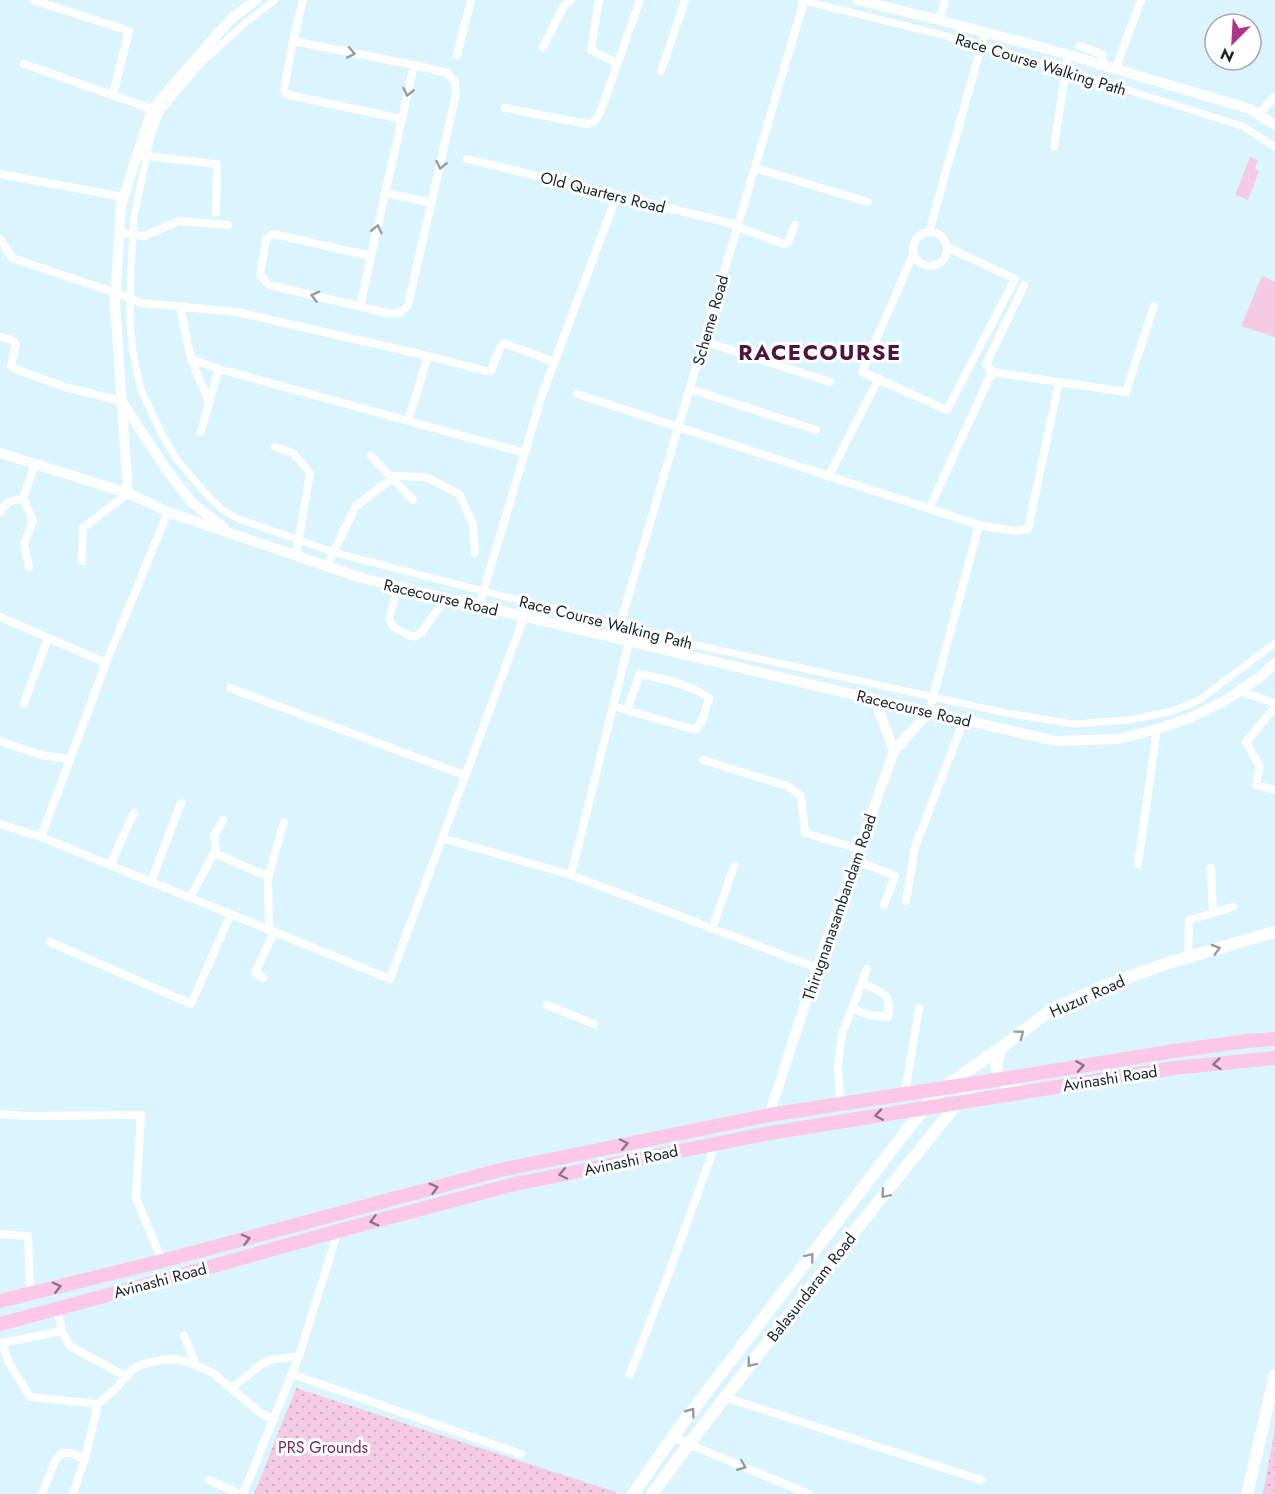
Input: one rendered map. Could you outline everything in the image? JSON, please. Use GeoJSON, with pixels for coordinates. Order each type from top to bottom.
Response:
{"type":"FeatureCollection","features":[{"type":"Feature","properties":{"kind":"main road","name":"Huzur Road"},"geometry":{"type":"LineString","coordinates":[[924,1108],[943,1088],[1051,1010],[1099,988],[1188,957],[1275,932]]}},
{"type":"Feature","properties":{"kind":"main road","name":"Avinashi Road"},"geometry":{"type":"LineString","coordinates":[[0,1301],[162,1261],[500,1170],[769,1115],[1174,1051],[1275,1039]]}},
{"type":"Feature","properties":{"kind":"main road"},"geometry":{"type":"LineString","coordinates":[[1002,1047],[996,1064],[998,1074],[1013,1089],[1025,1092]]}},
{"type":"Feature","properties":{"kind":"main road","name":"Avinashi Road"},"geometry":{"type":"LineString","coordinates":[[0,1324],[515,1184],[716,1143],[959,1102],[1174,1068],[1275,1058]]}},
{"type":"Feature","properties":{"kind":"main road","name":"Balasundaram Road"},"geometry":{"type":"LineString","coordinates":[[652,1494],[724,1397],[974,1083]]}},
{"type":"Feature","properties":{"kind":"main road","name":"Balasundaram Road"},"geometry":{"type":"LineString","coordinates":[[633,1494],[673,1436],[924,1108]]}},
{"type":"Feature","properties":{"kind":"main road"},"geometry":{"type":"LineString","coordinates":[[1247,1494],[1275,1375]]}},
{"type":"Feature","properties":{"kind":"street"},"geometry":{"type":"LineString","coordinates":[[33,0],[129,31],[113,95]]}},
{"type":"Feature","properties":{"kind":"street"},"geometry":{"type":"LineString","coordinates":[[82,561],[83,528],[128,493],[115,304],[123,197],[142,156],[152,109],[231,19],[256,0]]}},
{"type":"Feature","properties":{"kind":"street","name":"Race Course Walking Path"},"geometry":{"type":"LineString","coordinates":[[275,0],[244,24],[199,65],[162,109],[142,156],[134,216],[130,322],[133,352],[141,390],[177,460],[224,511],[239,519],[334,552],[669,639],[1006,713],[1074,724],[1130,720],[1173,711],[1199,700],[1275,643]]}},
{"type":"Feature","properties":{"kind":"street"},"geometry":{"type":"LineString","coordinates":[[303,0],[293,41],[285,93],[402,119]]}},
{"type":"Feature","properties":{"kind":"street"},"geometry":{"type":"LineString","coordinates":[[457,55],[471,0]]}},
{"type":"Feature","properties":{"kind":"street"},"geometry":{"type":"LineString","coordinates":[[543,46],[563,7],[571,0]]}},
{"type":"Feature","properties":{"kind":"street"},"geometry":{"type":"LineString","coordinates":[[599,0],[591,50],[617,63]]}},
{"type":"Feature","properties":{"kind":"street"},"geometry":{"type":"LineString","coordinates":[[505,108],[587,124],[594,122],[601,110],[640,0]]}},
{"type":"Feature","properties":{"kind":"street"},"geometry":{"type":"LineString","coordinates":[[661,71],[685,0]]}},
{"type":"Feature","properties":{"kind":"street","name":"Race Course Walking Path"},"geometry":{"type":"LineString","coordinates":[[802,0],[982,46],[1065,70],[1242,126],[1275,147]]}},
{"type":"Feature","properties":{"kind":"street","name":"Scheme Road"},"geometry":{"type":"LineString","coordinates":[[616,638],[755,168],[802,0]]}},
{"type":"Feature","properties":{"kind":"street"},"geometry":{"type":"LineString","coordinates":[[857,0],[1068,55],[1251,110],[1275,125]]}},
{"type":"Feature","properties":{"kind":"street"},"geometry":{"type":"LineString","coordinates":[[939,20],[945,0]]}},
{"type":"Feature","properties":{"kind":"street"},"geometry":{"type":"LineString","coordinates":[[1115,70],[1141,0]]}},
{"type":"Feature","properties":{"kind":"street"},"geometry":{"type":"LineString","coordinates":[[928,232],[985,33]]}},
{"type":"Feature","properties":{"kind":"street"},"geometry":{"type":"LineString","coordinates":[[293,41],[447,73],[456,82],[456,93],[408,305],[400,313],[387,313],[269,285],[260,275],[266,239],[273,234],[371,256]]}},
{"type":"Feature","properties":{"kind":"street"},"geometry":{"type":"LineString","coordinates":[[1078,45],[1102,54],[1101,66]]}},
{"type":"Feature","properties":{"kind":"street"},"geometry":{"type":"LineString","coordinates":[[1054,147],[1068,55]]}},
{"type":"Feature","properties":{"kind":"street"},"geometry":{"type":"LineString","coordinates":[[24,64],[152,109]]}},
{"type":"Feature","properties":{"kind":"street"},"geometry":{"type":"LineString","coordinates":[[360,307],[414,65]]}},
{"type":"Feature","properties":{"kind":"street"},"geometry":{"type":"LineString","coordinates":[[1258,114],[1275,98]]}},
{"type":"Feature","properties":{"kind":"street"},"geometry":{"type":"LineString","coordinates":[[142,156],[217,164],[216,213]]}},
{"type":"Feature","properties":{"kind":"street","name":"Old Quarters Road"},"geometry":{"type":"LineString","coordinates":[[467,159],[738,226],[784,244],[788,242],[795,225]]}},
{"type":"Feature","properties":{"kind":"street"},"geometry":{"type":"LineString","coordinates":[[755,168],[868,202]]}},
{"type":"Feature","properties":{"kind":"street"},"geometry":{"type":"LineString","coordinates":[[0,174],[123,197]]}},
{"type":"Feature","properties":{"kind":"street"},"geometry":{"type":"LineString","coordinates":[[385,193],[432,203]]}},
{"type":"Feature","properties":{"kind":"street"},"geometry":{"type":"LineString","coordinates":[[479,606],[542,395],[617,195]]}},
{"type":"Feature","properties":{"kind":"street"},"geometry":{"type":"LineString","coordinates":[[119,233],[144,236],[179,221],[228,225]]}},
{"type":"Feature","properties":{"kind":"street"},"geometry":{"type":"LineString","coordinates":[[913,255],[926,267],[943,262],[947,247],[945,240],[940,235],[928,232],[915,239],[913,255],[862,372],[947,410],[1015,279],[947,247]]}},
{"type":"Feature","properties":{"kind":"street"},"geometry":{"type":"LineString","coordinates":[[0,239],[12,258],[142,303],[237,312],[486,371],[491,371],[500,347],[504,343],[554,362]]}},
{"type":"Feature","properties":{"kind":"street"},"geometry":{"type":"LineString","coordinates":[[1024,285],[986,364],[992,372],[1126,392],[1155,306]]}},
{"type":"Feature","properties":{"kind":"street"},"geometry":{"type":"LineString","coordinates":[[180,307],[191,359],[209,402]]}},
{"type":"Feature","properties":{"kind":"street"},"geometry":{"type":"LineString","coordinates":[[0,336],[16,344],[11,366],[15,369],[65,387],[122,402],[164,466],[192,503],[228,531]]}},
{"type":"Feature","properties":{"kind":"street"},"geometry":{"type":"LineString","coordinates":[[704,341],[830,382]]}},
{"type":"Feature","properties":{"kind":"street"},"geometry":{"type":"LineString","coordinates":[[408,421],[428,356]]}},
{"type":"Feature","properties":{"kind":"street"},"geometry":{"type":"LineString","coordinates":[[191,359],[219,369],[525,453]]}},
{"type":"Feature","properties":{"kind":"street"},"geometry":{"type":"LineString","coordinates":[[201,431],[219,369]]}},
{"type":"Feature","properties":{"kind":"street"},"geometry":{"type":"LineString","coordinates":[[929,509],[992,372]]}},
{"type":"Feature","properties":{"kind":"street"},"geometry":{"type":"LineString","coordinates":[[828,477],[879,378]]}},
{"type":"Feature","properties":{"kind":"street"},"geometry":{"type":"LineString","coordinates":[[577,394],[979,525],[1014,531],[1028,529],[1059,382]]}},
{"type":"Feature","properties":{"kind":"street"},"geometry":{"type":"LineString","coordinates":[[690,389],[816,430]]}},
{"type":"Feature","properties":{"kind":"street"},"geometry":{"type":"LineString","coordinates":[[275,447],[292,453],[309,473],[296,555]]}},
{"type":"Feature","properties":{"kind":"street","name":"Racecourse Road"},"geometry":{"type":"LineString","coordinates":[[0,453],[128,493],[168,512],[362,578],[1056,741],[1118,739],[1190,718],[1226,700],[1275,664]]}},
{"type":"Feature","properties":{"kind":"street"},"geometry":{"type":"LineString","coordinates":[[371,456],[413,500]]}},
{"type":"Feature","properties":{"kind":"street"},"geometry":{"type":"LineString","coordinates":[[29,567],[24,544],[33,520],[23,498],[35,464]]}},
{"type":"Feature","properties":{"kind":"street"},"geometry":{"type":"LineString","coordinates":[[327,566],[356,506],[395,476],[426,477],[459,494],[473,524],[475,553]]}},
{"type":"Feature","properties":{"kind":"street"},"geometry":{"type":"LineString","coordinates":[[0,513],[8,502],[23,498]]}},
{"type":"Feature","properties":{"kind":"street"},"geometry":{"type":"LineString","coordinates":[[41,837],[106,663],[168,512]]}},
{"type":"Feature","properties":{"kind":"street"},"geometry":{"type":"LineString","coordinates":[[875,700],[894,751],[929,712],[979,525]]}},
{"type":"Feature","properties":{"kind":"street"},"geometry":{"type":"LineString","coordinates":[[398,587],[389,619],[393,627],[412,637],[421,633],[446,598]]}},
{"type":"Feature","properties":{"kind":"street"},"geometry":{"type":"LineString","coordinates":[[0,617],[106,663]]}},
{"type":"Feature","properties":{"kind":"street"},"geometry":{"type":"LineString","coordinates":[[0,824],[41,837],[390,979],[524,617]]}},
{"type":"Feature","properties":{"kind":"street"},"geometry":{"type":"LineString","coordinates":[[24,704],[48,638]]}},
{"type":"Feature","properties":{"kind":"street"},"geometry":{"type":"LineString","coordinates":[[571,875],[629,642]]}},
{"type":"Feature","properties":{"kind":"street"},"geometry":{"type":"LineString","coordinates":[[613,706],[695,730],[702,721],[709,698],[701,692],[667,680],[640,674],[627,710]]}},
{"type":"Feature","properties":{"kind":"street"},"geometry":{"type":"LineString","coordinates":[[230,688],[464,775]]}},
{"type":"Feature","properties":{"kind":"street"},"geometry":{"type":"LineString","coordinates":[[1239,691],[1275,705],[1246,742],[1260,767],[1256,785],[1275,790]]}},
{"type":"Feature","properties":{"kind":"street"},"geometry":{"type":"LineString","coordinates":[[906,901],[915,847],[964,720]]}},
{"type":"Feature","properties":{"kind":"street"},"geometry":{"type":"LineString","coordinates":[[1138,864],[1157,729]]}},
{"type":"Feature","properties":{"kind":"street"},"geometry":{"type":"LineString","coordinates":[[0,741],[41,755],[70,759]]}},
{"type":"Feature","properties":{"kind":"street","name":"Thirugnanasambandam Road"},"geometry":{"type":"LineString","coordinates":[[769,1115],[817,968],[894,751]]}},
{"type":"Feature","properties":{"kind":"street"},"geometry":{"type":"LineString","coordinates":[[703,760],[787,786],[801,796],[805,833],[857,855],[896,876],[884,905]]}},
{"type":"Feature","properties":{"kind":"street"},"geometry":{"type":"LineString","coordinates":[[151,882],[181,803]]}},
{"type":"Feature","properties":{"kind":"street"},"geometry":{"type":"LineString","coordinates":[[110,865],[134,813]]}},
{"type":"Feature","properties":{"kind":"street"},"geometry":{"type":"LineString","coordinates":[[190,898],[216,849],[214,836],[223,819]]}},
{"type":"Feature","properties":{"kind":"street"},"geometry":{"type":"LineString","coordinates":[[264,978],[255,973],[272,931],[268,877],[284,822]]}},
{"type":"Feature","properties":{"kind":"street"},"geometry":{"type":"LineString","coordinates":[[442,838],[571,875],[817,968]]}},
{"type":"Feature","properties":{"kind":"street"},"geometry":{"type":"LineString","coordinates":[[214,853],[268,877]]}},
{"type":"Feature","properties":{"kind":"street"},"geometry":{"type":"LineString","coordinates":[[712,928],[734,866]]}},
{"type":"Feature","properties":{"kind":"street"},"geometry":{"type":"LineString","coordinates":[[1211,868],[1213,913]]}},
{"type":"Feature","properties":{"kind":"street"},"geometry":{"type":"LineString","coordinates":[[1188,957],[1189,920],[1233,907]]}},
{"type":"Feature","properties":{"kind":"street"},"geometry":{"type":"LineString","coordinates":[[50,942],[191,1004],[231,914]]}},
{"type":"Feature","properties":{"kind":"street"},"geometry":{"type":"LineString","coordinates":[[840,1104],[838,1065],[842,1034],[867,969]]}},
{"type":"Feature","properties":{"kind":"street"},"geometry":{"type":"LineString","coordinates":[[852,1009],[870,1015],[888,1017],[890,1007],[888,998],[883,993],[862,983]]}},
{"type":"Feature","properties":{"kind":"street"},"geometry":{"type":"LineString","coordinates":[[547,1005],[594,1024]]}},
{"type":"Feature","properties":{"kind":"street"},"geometry":{"type":"LineString","coordinates":[[905,1094],[919,1009]]}},
{"type":"Feature","properties":{"kind":"street"},"geometry":{"type":"LineString","coordinates":[[0,1114],[28,1116],[141,1115],[136,1198],[162,1261]]}},
{"type":"Feature","properties":{"kind":"street"},"geometry":{"type":"LineString","coordinates":[[630,1374],[716,1143]]}},
{"type":"Feature","properties":{"kind":"street"},"geometry":{"type":"LineString","coordinates":[[209,1480],[242,1494],[299,1356],[338,1231]]}},
{"type":"Feature","properties":{"kind":"street"},"geometry":{"type":"LineString","coordinates":[[0,1234],[28,1236],[30,1294]]}},
{"type":"Feature","properties":{"kind":"street"},"geometry":{"type":"LineString","coordinates":[[57,1309],[62,1331],[70,1346],[125,1376]]}},
{"type":"Feature","properties":{"kind":"street"},"geometry":{"type":"LineString","coordinates":[[62,1331],[2,1343],[9,1363],[30,1397],[98,1404]]}},
{"type":"Feature","properties":{"kind":"street"},"geometry":{"type":"LineString","coordinates":[[184,1336],[196,1365]]}},
{"type":"Feature","properties":{"kind":"street"},"geometry":{"type":"LineString","coordinates":[[232,1388],[270,1360],[299,1356]]}},
{"type":"Feature","properties":{"kind":"street"},"geometry":{"type":"LineString","coordinates":[[73,1494],[85,1459],[98,1404],[116,1388],[125,1376],[140,1365],[177,1359],[196,1365],[213,1373],[259,1412],[273,1420]]}},
{"type":"Feature","properties":{"kind":"street"},"geometry":{"type":"LineString","coordinates":[[292,1374],[521,1454]]}},
{"type":"Feature","properties":{"kind":"street"},"geometry":{"type":"LineString","coordinates":[[724,1397],[981,1480]]}},
{"type":"Feature","properties":{"kind":"street"},"geometry":{"type":"LineString","coordinates":[[673,1436],[809,1494]]}},
{"type":"Feature","properties":{"kind":"street"},"geometry":{"type":"LineString","coordinates":[[42,1494],[55,1461],[62,1454],[71,1453],[85,1459]]}},
{"type":"Feature","properties":{"kind":"green space"},"geometry":{"type":"Polygon","coordinates":[[[1250,157],[1258,160],[1255,169],[1259,171],[1248,200],[1235,195],[1250,157]]]}},
{"type":"Feature","properties":{"kind":"green space"},"geometry":{"type":"Polygon","coordinates":[[[1262,276],[1275,282],[1275,337],[1241,326],[1262,276]]]}},
{"type":"Feature","properties":{"kind":"green space","name":"PRS Grounds"},"geometry":{"type":"Polygon","coordinates":[[[296,1388],[616,1492],[615,1494],[254,1494],[296,1388]]]}},
{"type":"Feature","properties":{"kind":"green space"},"geometry":{"type":"Polygon","coordinates":[[[1275,1428],[1275,1494],[1263,1494],[1275,1428]]]}},
{"type":"Feature","properties":{"kind":"district","name":"RACECOURSE"},"geometry":{"type":"Point","coordinates":[820,352]}}]}
